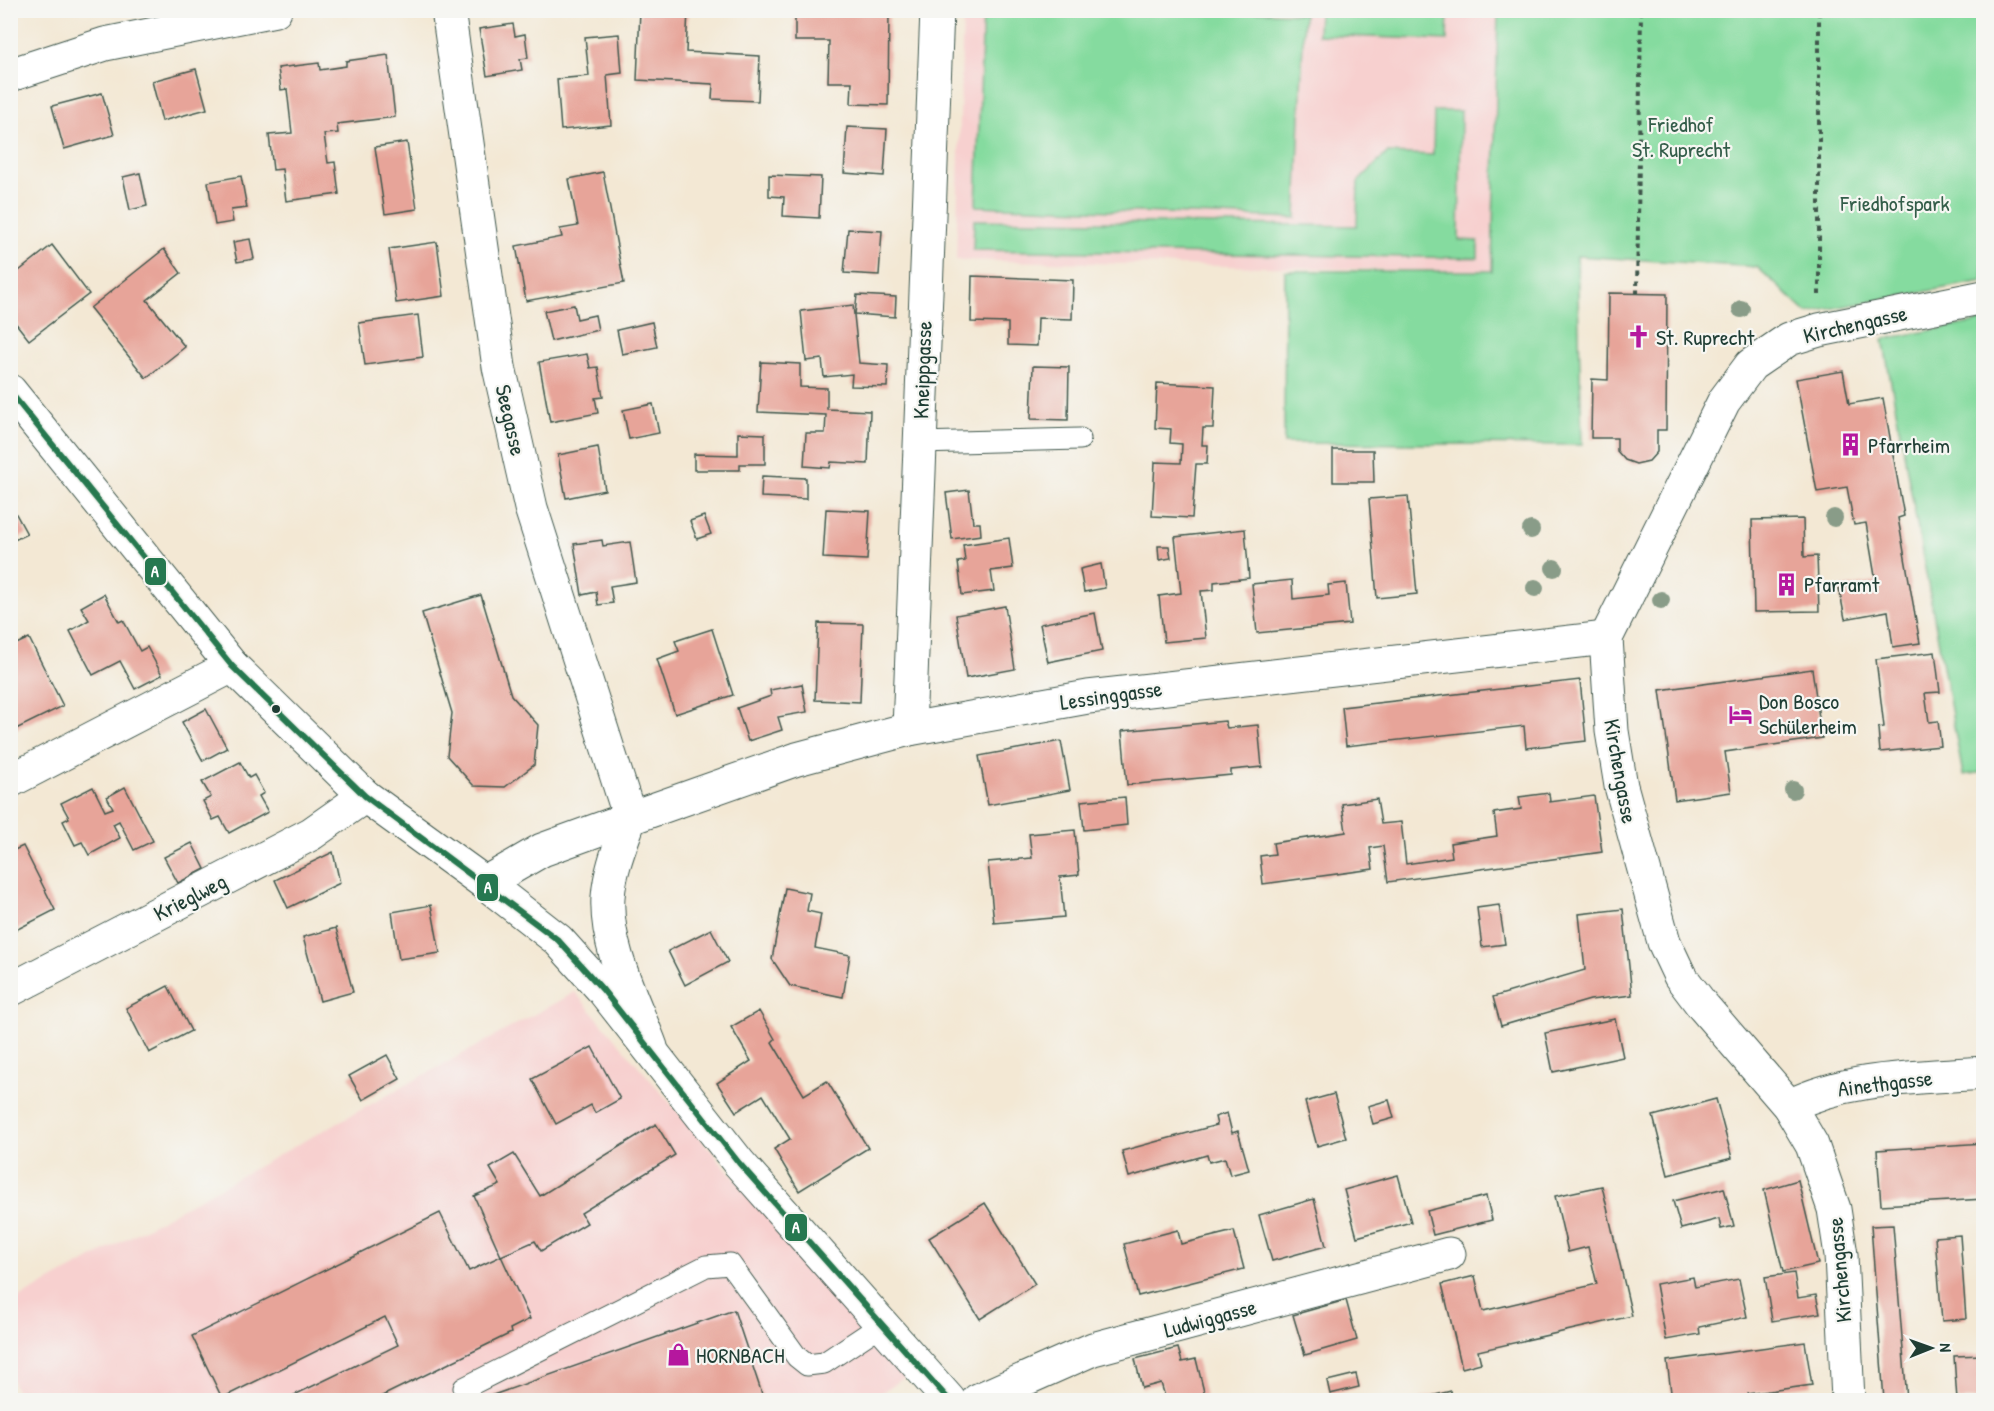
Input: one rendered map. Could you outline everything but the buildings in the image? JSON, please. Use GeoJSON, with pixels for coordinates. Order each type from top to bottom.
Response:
{"type":"FeatureCollection","features":[{"type":"Feature","properties":{"kind":"street"},"geometry":{"type":"LineString","coordinates":[[10,75],[105,44],[274,10]]}},
{"type":"Feature","properties":{"kind":"street","name":"Seegasse"},"geometry":{"type":"LineString","coordinates":[[448,10],[502,378],[531,508],[630,818]]}},
{"type":"Feature","properties":{"kind":"street","name":"Kneippgasse"},"geometry":{"type":"LineString","coordinates":[[909,729],[938,10]]}},
{"type":"Feature","properties":{"kind":"street","name":"Kirchengasse"},"geometry":{"type":"LineString","coordinates":[[1848,1401],[1841,1255],[1834,1209],[1812,1145],[1790,1106],[1680,976],[1664,942],[1621,786],[1612,731],[1606,638],[1724,401],[1751,365],[1789,339],[1819,330],[1983,297]]}},
{"type":"Feature","properties":{"kind":"street"},"geometry":{"type":"LineString","coordinates":[[10,390],[232,666],[365,796],[558,940],[603,990],[739,1162],[949,1401]]}},
{"type":"Feature","properties":{"kind":"street","name":"Lessinggasse"},"geometry":{"type":"LineString","coordinates":[[484,883],[542,850],[630,818],[797,759],[909,729],[1088,697],[1606,638]]}},
{"type":"Feature","properties":{"kind":"street"},"geometry":{"type":"LineString","coordinates":[[10,781],[232,666]]}},
{"type":"Feature","properties":{"kind":"street","name":"Krieglweg"},"geometry":{"type":"LineString","coordinates":[[10,990],[311,834],[365,796]]}},
{"type":"Feature","properties":{"kind":"street"},"geometry":{"type":"LineString","coordinates":[[630,818],[612,867],[608,899],[612,941],[652,1052]]}},
{"type":"Feature","properties":{"kind":"street","name":"Ainethgasse"},"geometry":{"type":"LineString","coordinates":[[1790,1106],[1817,1092],[1848,1084],[1983,1073]]}},
{"type":"Feature","properties":{"kind":"street","name":"Ludwiggasse"},"geometry":{"type":"LineString","coordinates":[[978,1401],[1093,1349],[1449,1254]]}},
{"type":"Feature","properties":{"kind":"lane"},"geometry":{"type":"LineString","coordinates":[[919,443],[1080,439]]}},
{"type":"Feature","properties":{"kind":"lane"},"geometry":{"type":"LineString","coordinates":[[464,1388],[706,1266],[730,1264],[797,1357],[807,1365],[824,1363],[881,1325]]}},
{"type":"Feature","properties":{"kind":"path"},"geometry":{"type":"LineString","coordinates":[[1637,294],[1641,10]]}},
{"type":"Feature","properties":{"kind":"path"},"geometry":{"type":"LineString","coordinates":[[1819,10],[1819,330]]}},
{"type":"Feature","properties":{"kind":"shaded area"},"geometry":{"type":"Polygon","coordinates":[[[963,11],[1498,11],[1492,272],[956,260],[963,11]]]}},
{"type":"Feature","properties":{"kind":"shaded area"},"geometry":{"type":"Polygon","coordinates":[[[575,992],[905,1377],[870,1400],[19,1400],[11,1376],[10,1303],[575,992]]]}},
{"type":"Feature","properties":{"kind":"green space"},"geometry":{"type":"Polygon","coordinates":[[[1217,10],[1304,14],[1296,218],[976,206],[983,11],[1217,10]]]}},
{"type":"Feature","properties":{"kind":"green space"},"geometry":{"type":"Polygon","coordinates":[[[1319,11],[1448,11],[1447,40],[1318,35],[1319,11]]]}},
{"type":"Feature","properties":{"kind":"green space","name":"Friedhof St. Ruprecht"},"geometry":{"type":"Polygon","coordinates":[[[1498,11],[1983,11],[1983,281],[1807,313],[1757,267],[1577,256],[1582,445],[1284,443],[1285,271],[1492,271],[1498,11]]]}},
{"type":"Feature","properties":{"kind":"green space"},"geometry":{"type":"Polygon","coordinates":[[[1434,111],[1461,111],[1459,240],[1478,241],[1478,258],[973,250],[974,220],[1357,226],[1358,182],[1387,153],[1433,155],[1434,111]]]}},
{"type":"Feature","properties":{"kind":"green space"},"geometry":{"type":"Polygon","coordinates":[[[1983,321],[1984,772],[1963,775],[1883,339],[1983,321]]]}},
{"type":"Feature","properties":{"kind":"transit line","name":"A"},"geometry":{"type":"LineString","coordinates":[[10,392],[232,666],[365,796],[558,940],[603,990],[739,1163],[949,1400]]}},
{"type":"Feature","properties":{"kind":"place","name":"St. Ruprecht"},"geometry":{"type":"Point","coordinates":[1638,337]}},
{"type":"Feature","properties":{"kind":"place","name":"Pfarrheim"},"geometry":{"type":"Point","coordinates":[1850,445]}},
{"type":"Feature","properties":{"kind":"place","name":"Pfarramt"},"geometry":{"type":"Point","coordinates":[1786,584]}},
{"type":"Feature","properties":{"kind":"place","name":"Don Bosco Schülerheim"},"geometry":{"type":"Point","coordinates":[1741,714]}},
{"type":"Feature","properties":{"kind":"place","name":"HORNBACH"},"geometry":{"type":"Point","coordinates":[678,1355]}},
{"type":"Feature","properties":{"kind":"park label","name":"Friedhofspark"},"geometry":{"type":"Point","coordinates":[1895,203]}}]}
